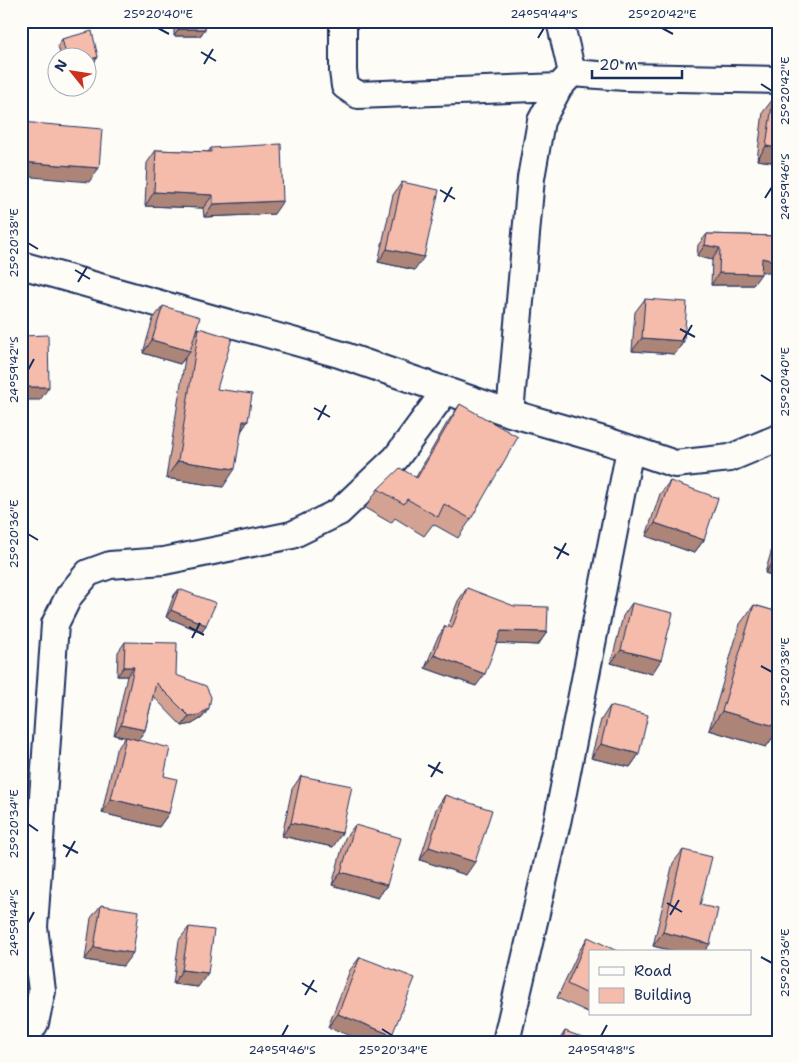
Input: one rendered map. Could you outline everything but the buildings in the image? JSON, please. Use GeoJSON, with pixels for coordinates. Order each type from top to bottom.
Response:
{"type":"FeatureCollection","features":[{"type":"Feature","properties":{"kind":"street"},"geometry":{"type":"LineString","coordinates":[[343,21],[342,71],[345,86],[358,95],[625,77],[778,80]]}},
{"type":"Feature","properties":{"kind":"street"},"geometry":{"type":"LineString","coordinates":[[510,413],[531,178],[542,121],[565,80],[560,21]]}},
{"type":"Feature","properties":{"kind":"street"},"geometry":{"type":"LineString","coordinates":[[21,265],[339,354],[510,413],[630,448],[675,464],[730,458],[778,438]]}},
{"type":"Feature","properties":{"kind":"street"},"geometry":{"type":"LineString","coordinates":[[24,1042],[35,1023],[42,991],[34,927],[56,624],[77,584],[88,573],[110,565],[164,561],[292,535],[339,512],[396,458],[446,390]]}},
{"type":"Feature","properties":{"kind":"street"},"geometry":{"type":"LineString","coordinates":[[506,1042],[558,818],[630,448]]}}]}
